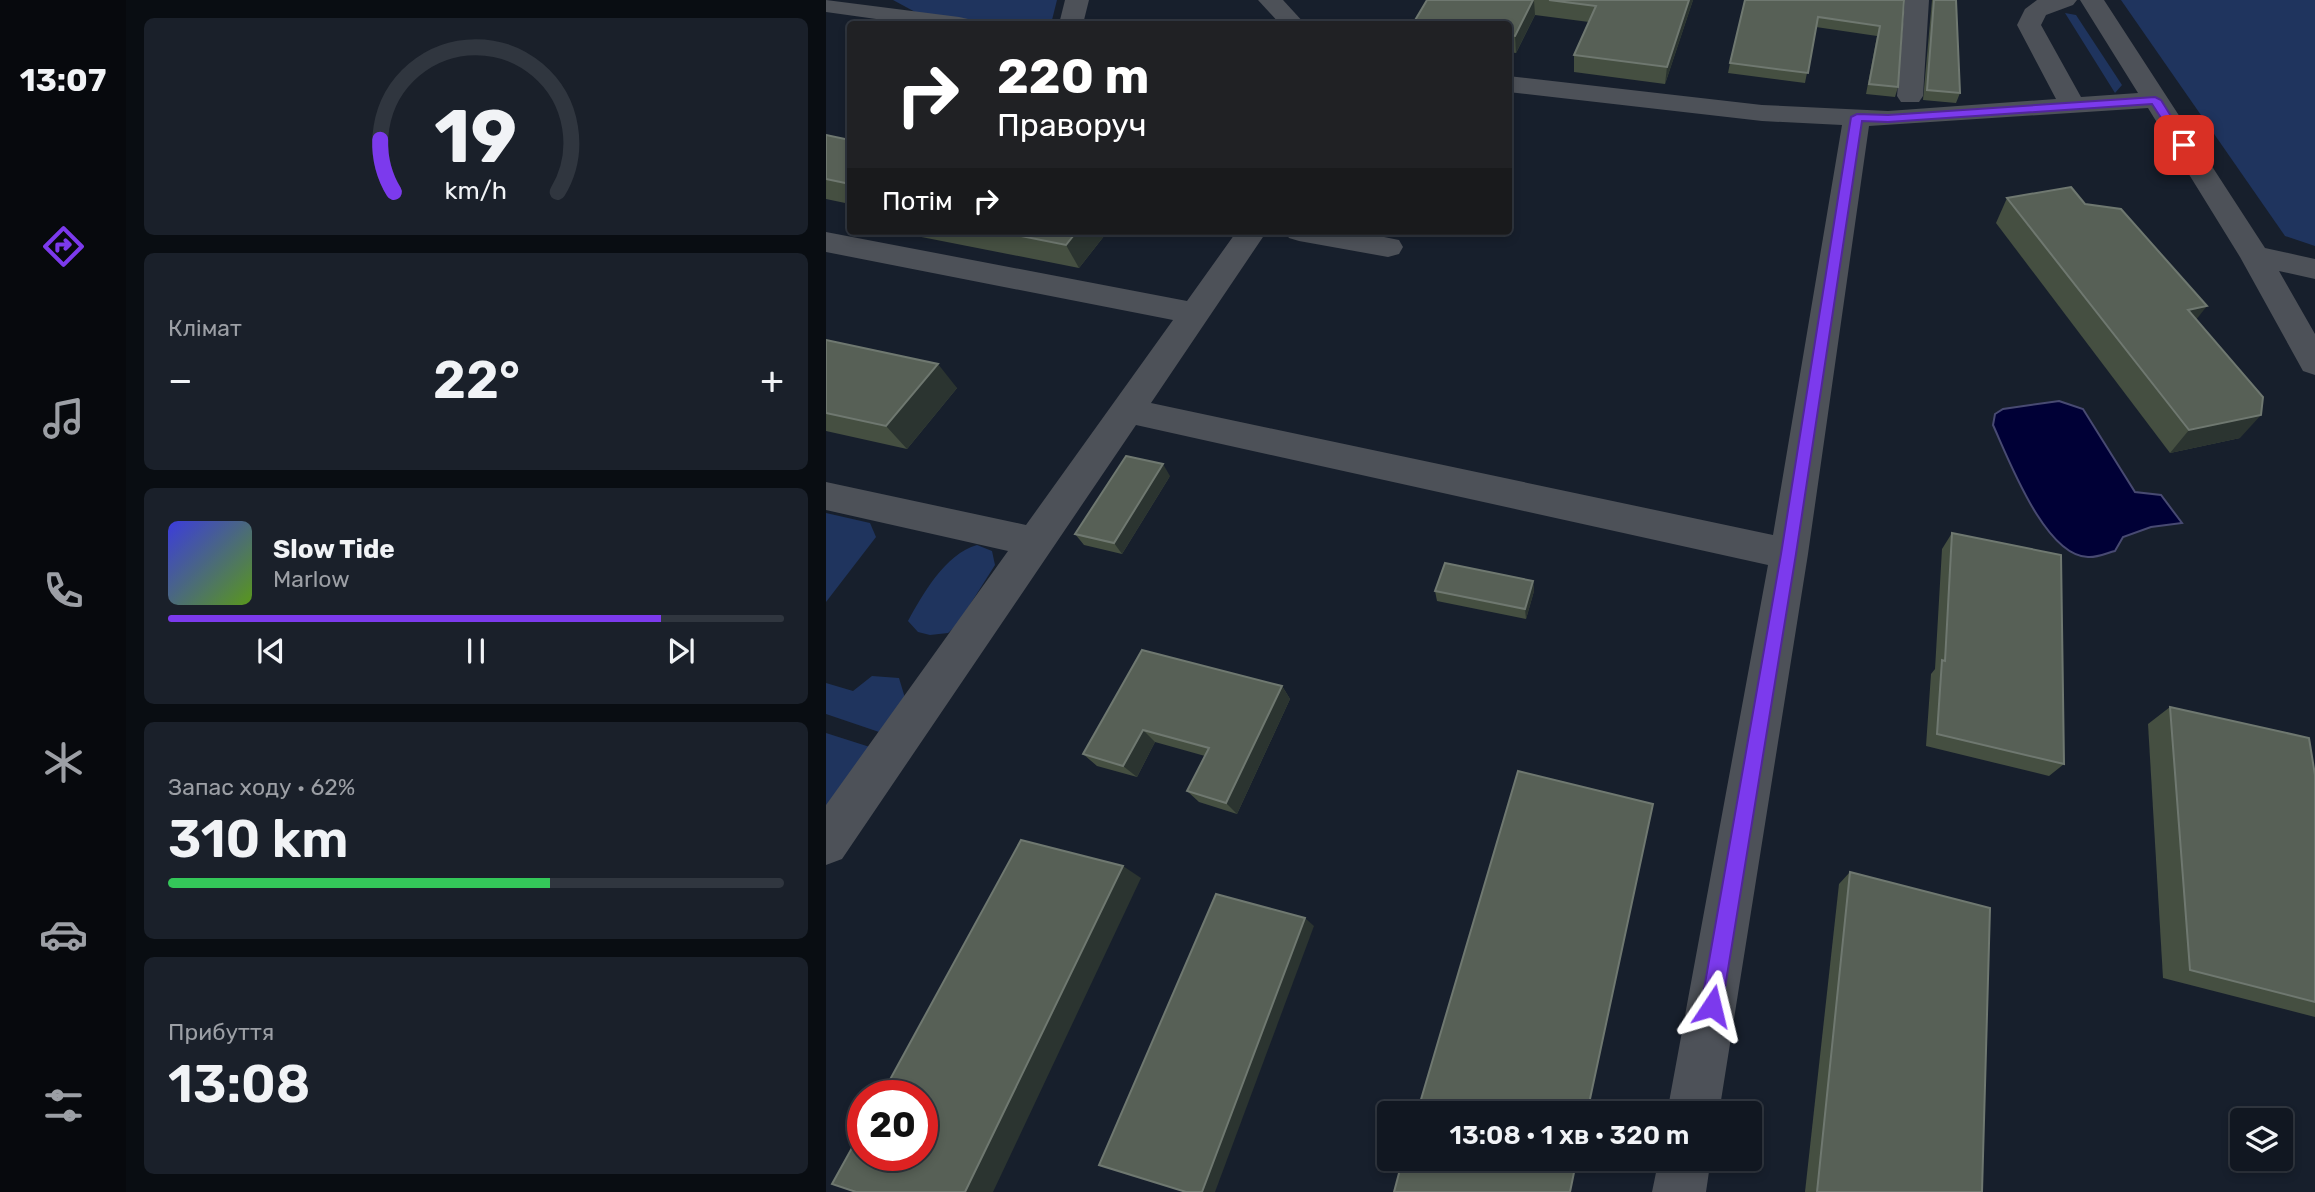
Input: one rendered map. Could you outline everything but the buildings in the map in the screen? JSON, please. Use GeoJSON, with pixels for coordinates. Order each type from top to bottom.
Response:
{"type":"FeatureCollection","features":[{"type":"Feature","properties":{"kind":"street"},"geometry":{"type":"LineString","coordinates":[[893,0],[930,20]]}},
{"type":"Feature","properties":{"kind":"street"},"geometry":{"type":"LineString","coordinates":[[1072,21],[1077,0]]}},
{"type":"Feature","properties":{"kind":"street"},"geometry":{"type":"LineString","coordinates":[[1270,0],[1290,21]]}},
{"type":"Feature","properties":{"kind":"street"},"geometry":{"type":"LineString","coordinates":[[1910,96],[1917,0]]}},
{"type":"Feature","properties":{"kind":"street"},"geometry":{"type":"LineString","coordinates":[[2065,0],[2039,8],[2030,17],[2029,26],[2073,106]]}},
{"type":"Feature","properties":{"kind":"street"},"geometry":{"type":"LineString","coordinates":[[2092,0],[2255,256],[2315,363]]}},
{"type":"Feature","properties":{"kind":"street"},"geometry":{"type":"LineString","coordinates":[[826,5],[937,21]]}},
{"type":"Feature","properties":{"kind":"street"},"geometry":{"type":"LineString","coordinates":[[1512,84],[1749,112],[1888,119],[2155,100]]}},
{"type":"Feature","properties":{"kind":"street"},"geometry":{"type":"LineString","coordinates":[[1695,1101],[1788,554],[1857,117]]}},
{"type":"Feature","properties":{"kind":"street"},"geometry":{"type":"LineString","coordinates":[[826,843],[1249,235]]}},
{"type":"Feature","properties":{"kind":"street"},"geometry":{"type":"LineString","coordinates":[[1321,235],[1388,247]]}},
{"type":"Feature","properties":{"kind":"street"},"geometry":{"type":"LineString","coordinates":[[826,242],[1194,313]]}},
{"type":"Feature","properties":{"kind":"street"},"geometry":{"type":"LineString","coordinates":[[2255,256],[2315,269]]}},
{"type":"Feature","properties":{"kind":"street"},"geometry":{"type":"LineString","coordinates":[[1126,410],[1788,554]]}},
{"type":"Feature","properties":{"kind":"street"},"geometry":{"type":"LineString","coordinates":[[826,496],[1034,542]]}},
{"type":"Feature","properties":{"kind":"street"},"geometry":{"type":"LineString","coordinates":[[1679,1192],[1683,1171]]}},
{"type":"Feature","properties":{"kind":"shaded area"},"geometry":{"type":"Polygon","coordinates":[[[893,0],[1057,0],[1052,21],[930,20],[893,0]]]}},
{"type":"Feature","properties":{"kind":"shaded area"},"geometry":{"type":"Polygon","coordinates":[[[2121,0],[2315,0],[2315,246],[2285,236],[2121,0]]]}},
{"type":"Feature","properties":{"kind":"shaded area"},"geometry":{"type":"Polygon","coordinates":[[[2065,13],[2076,15],[2122,85],[2115,93],[2065,13]]]}},
{"type":"Feature","properties":{"kind":"shaded area"},"geometry":{"type":"Polygon","coordinates":[[[2059,401],[2083,409],[2135,492],[2161,495],[2182,523],[2151,527],[2123,537],[2115,551],[2094,557],[2072,552],[2057,541],[2030,504],[1993,425],[1995,414],[2003,409],[2059,401]]]}},
{"type":"Feature","properties":{"kind":"shaded area"},"geometry":{"type":"Polygon","coordinates":[[[826,513],[870,523],[876,537],[826,602],[826,513]]]}},
{"type":"Feature","properties":{"kind":"shaded area"},"geometry":{"type":"Polygon","coordinates":[[[977,545],[992,551],[995,565],[957,625],[948,633],[930,635],[918,632],[908,621],[928,587],[955,557],[977,545]]]}},
{"type":"Feature","properties":{"kind":"shaded area"},"geometry":{"type":"Polygon","coordinates":[[[872,676],[899,678],[905,698],[882,733],[826,714],[826,683],[853,691],[872,676]]]}},
{"type":"Feature","properties":{"kind":"shaded area"},"geometry":{"type":"Polygon","coordinates":[[[826,733],[873,748],[826,814],[826,733]]]}},
{"type":"Feature","properties":{"kind":"route"},"geometry":{"type":"LineString","coordinates":[[1712,1006],[1788,554],[1857,117],[1888,119],[2155,100],[2184,145]]}}]}
